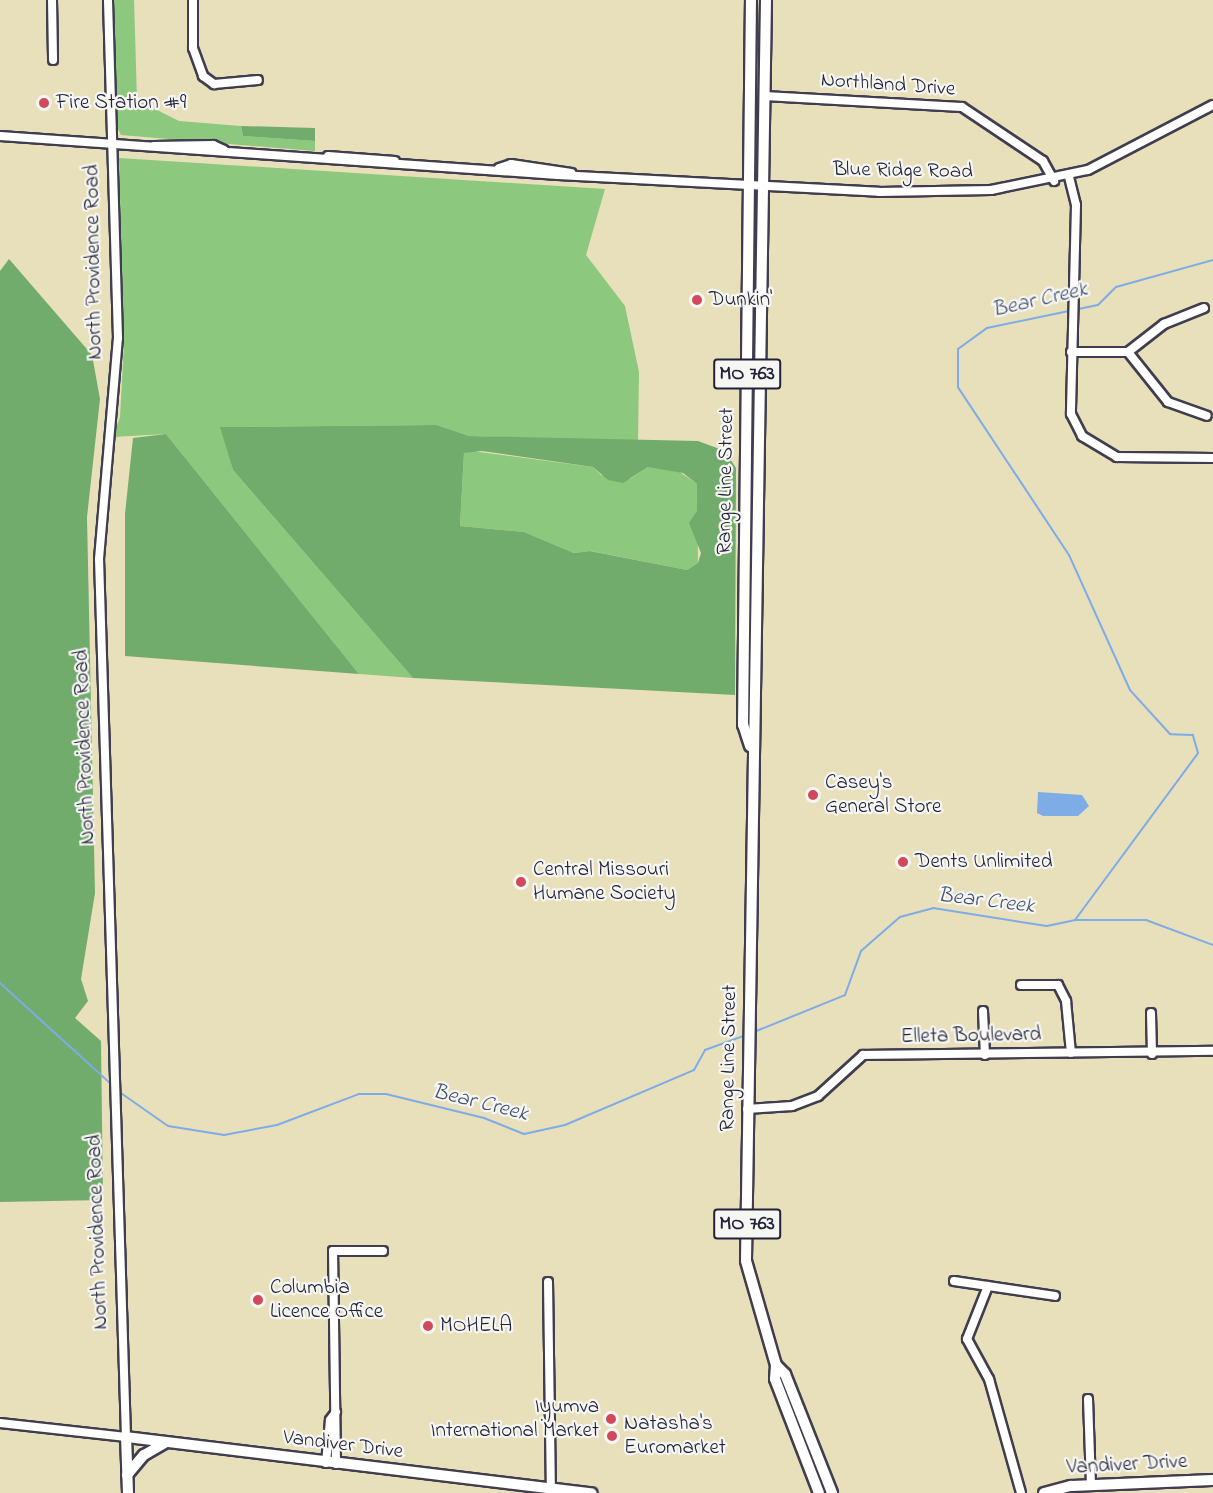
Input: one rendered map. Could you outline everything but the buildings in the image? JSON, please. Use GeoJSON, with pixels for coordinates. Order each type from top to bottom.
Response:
{"type":"FeatureCollection","features":[{"type":"Feature","properties":{"kind":"main road","name":"Range Line Street"},"geometry":{"type":"LineString","coordinates":[[750,746],[743,724],[751,0]]}},
{"type":"Feature","properties":{"kind":"main road","name":"Range Line Street"},"geometry":{"type":"LineString","coordinates":[[766,0],[758,532],[750,746],[750,981],[746,1261],[776,1365],[775,1378],[819,1493]]}},
{"type":"Feature","properties":{"kind":"main road"},"geometry":{"type":"LineString","coordinates":[[748,328],[755,347],[760,429]]}},
{"type":"Feature","properties":{"kind":"main road"},"geometry":{"type":"LineString","coordinates":[[747,435],[754,458],[753,520],[758,532]]}},
{"type":"Feature","properties":{"kind":"main road","name":"Range Line Street"},"geometry":{"type":"LineString","coordinates":[[776,1365],[785,1374],[832,1493]]}},
{"type":"Feature","properties":{"kind":"main road","name":"Vandiver Drive"},"geometry":{"type":"LineString","coordinates":[[126,1437],[592,1493]]}},
{"type":"Feature","properties":{"kind":"main road","name":"North Providence Road"},"geometry":{"type":"LineString","coordinates":[[126,1437],[128,1493]]}},
{"type":"Feature","properties":{"kind":"main road"},"geometry":{"type":"LineString","coordinates":[[127,1475],[140,1459],[165,1443]]}},
{"type":"Feature","properties":{"kind":"main road"},"geometry":{"type":"LineString","coordinates":[[814,1480],[814,1493]]}},
{"type":"Feature","properties":{"kind":"main road","name":"Vandiver Drive"},"geometry":{"type":"LineString","coordinates":[[1044,1493],[1091,1484],[1213,1480]]}},
{"type":"Feature","properties":{"kind":"street"},"geometry":{"type":"LineString","coordinates":[[52,0],[53,60]]}},
{"type":"Feature","properties":{"kind":"street","name":"North Providence Road"},"geometry":{"type":"LineString","coordinates":[[108,0],[118,338],[99,559],[115,1160],[126,1437]]}},
{"type":"Feature","properties":{"kind":"street"},"geometry":{"type":"LineString","coordinates":[[193,0],[193,48],[203,76],[214,84],[258,80]]}},
{"type":"Feature","properties":{"kind":"street","name":"Northland Drive"},"geometry":{"type":"LineString","coordinates":[[764,96],[962,107],[1043,161],[1054,181]]}},
{"type":"Feature","properties":{"kind":"street","name":"Blue Ridge Road"},"geometry":{"type":"LineString","coordinates":[[0,136],[764,186],[979,190],[1054,181],[1069,177],[1213,105]]}},
{"type":"Feature","properties":{"kind":"street"},"geometry":{"type":"LineString","coordinates":[[1069,177],[1076,205],[1070,304],[1071,414],[1094,447],[1117,457],[1213,458]]}},
{"type":"Feature","properties":{"kind":"street"},"geometry":{"type":"LineString","coordinates":[[1071,352],[1128,352],[1164,324],[1204,308]]}},
{"type":"Feature","properties":{"kind":"street"},"geometry":{"type":"LineString","coordinates":[[1128,352],[1168,402],[1207,416]]}},
{"type":"Feature","properties":{"kind":"street"},"geometry":{"type":"LineString","coordinates":[[1022,985],[1058,985],[1066,1001],[1071,1053]]}},
{"type":"Feature","properties":{"kind":"street"},"geometry":{"type":"LineString","coordinates":[[983,1011],[985,1055]]}},
{"type":"Feature","properties":{"kind":"street"},"geometry":{"type":"LineString","coordinates":[[1151,1013],[1152,1054]]}},
{"type":"Feature","properties":{"kind":"street","name":"Elleta Boulevard"},"geometry":{"type":"LineString","coordinates":[[747,1109],[792,1106],[818,1096],[863,1056],[1152,1054],[1213,1051]]}},
{"type":"Feature","properties":{"kind":"street"},"geometry":{"type":"LineString","coordinates":[[331,1463],[330,1420],[336,1412],[333,1251],[383,1251]]}},
{"type":"Feature","properties":{"kind":"street"},"geometry":{"type":"LineString","coordinates":[[954,1281],[1055,1296]]}},
{"type":"Feature","properties":{"kind":"street"},"geometry":{"type":"LineString","coordinates":[[548,1282],[551,1489]]}},
{"type":"Feature","properties":{"kind":"street"},"geometry":{"type":"LineString","coordinates":[[988,1286],[967,1339],[989,1378],[1021,1493]]}},
{"type":"Feature","properties":{"kind":"street"},"geometry":{"type":"LineString","coordinates":[[1088,1399],[1091,1484]]}},
{"type":"Feature","properties":{"kind":"street"},"geometry":{"type":"LineString","coordinates":[[0,1424],[126,1437]]}},
{"type":"Feature","properties":{"kind":"green space"},"geometry":{"type":"Polygon","coordinates":[[[113,0],[134,0],[137,100],[179,121],[241,126],[243,136],[315,141],[315,151],[121,135],[116,125],[113,0]]]}},
{"type":"Feature","properties":{"kind":"green space"},"geometry":{"type":"Polygon","coordinates":[[[241,126],[315,128],[315,141],[243,136],[241,126]]]}},
{"type":"Feature","properties":{"kind":"green space"},"geometry":{"type":"Polygon","coordinates":[[[119,158],[605,189],[586,255],[625,306],[639,372],[638,441],[469,436],[437,425],[221,427],[233,470],[413,678],[359,674],[166,434],[113,437],[120,417],[124,344],[119,158]]]}},
{"type":"Feature","properties":{"kind":"green space"},"geometry":{"type":"Polygon","coordinates":[[[9,259],[92,355],[100,399],[87,517],[95,893],[81,979],[88,1001],[75,1018],[101,1041],[103,1200],[0,1202],[0,271],[9,259]]]}},
{"type":"Feature","properties":{"kind":"green space"},"geometry":{"type":"Polygon","coordinates":[[[437,425],[469,436],[698,441],[725,451],[736,468],[735,695],[413,678],[233,470],[220,427],[437,425]],[[482,451],[464,453],[460,526],[524,532],[574,553],[590,551],[687,570],[698,563],[701,553],[689,523],[697,511],[697,484],[683,473],[648,467],[623,483],[608,480],[593,467],[482,451]]]}},
{"type":"Feature","properties":{"kind":"green space"},"geometry":{"type":"Polygon","coordinates":[[[166,434],[359,674],[125,656],[125,514],[133,438],[166,434]]]}},
{"type":"Feature","properties":{"kind":"green space"},"geometry":{"type":"Polygon","coordinates":[[[472,451],[593,467],[601,475],[630,479],[648,467],[674,468],[697,484],[698,563],[687,570],[591,551],[574,553],[524,532],[460,526],[464,453],[472,451]]]}},
{"type":"Feature","properties":{"kind":"water"},"geometry":{"type":"Polygon","coordinates":[[[1038,792],[1082,795],[1089,806],[1078,816],[1043,816],[1037,813],[1038,792]]]}},
{"type":"Feature","properties":{"kind":"waterway","name":"Bear Creek"},"geometry":{"type":"LineString","coordinates":[[754,1032],[845,995],[861,951],[900,917],[933,908],[1047,926],[1075,920],[1198,753],[1193,735],[1170,734],[1130,690],[1069,555],[958,387],[958,349],[987,328],[1098,305],[1116,287],[1213,260]]}},
{"type":"Feature","properties":{"kind":"waterway"},"geometry":{"type":"LineString","coordinates":[[1075,920],[1146,920],[1213,945]]}},
{"type":"Feature","properties":{"kind":"waterway","name":"Bear Creek"},"geometry":{"type":"LineString","coordinates":[[0,983],[112,1085]]}},
{"type":"Feature","properties":{"kind":"waterway","name":"Bear Creek"},"geometry":{"type":"LineString","coordinates":[[118,1091],[168,1126],[224,1135],[277,1125],[359,1094],[386,1094],[484,1118],[524,1134],[565,1125],[694,1070],[705,1050],[746,1035]]}},
{"type":"Feature","properties":{"kind":"place","name":"Fire Station #9"},"geometry":{"type":"Point","coordinates":[44,103]}},
{"type":"Feature","properties":{"kind":"place","name":"Dunkin'"},"geometry":{"type":"Point","coordinates":[697,300]}},
{"type":"Feature","properties":{"kind":"place","name":"Casey's General Store"},"geometry":{"type":"Point","coordinates":[813,795]}},
{"type":"Feature","properties":{"kind":"place","name":"Dents Unlimited"},"geometry":{"type":"Point","coordinates":[903,862]}},
{"type":"Feature","properties":{"kind":"place","name":"Central Missouri Humane Society"},"geometry":{"type":"Point","coordinates":[521,882]}},
{"type":"Feature","properties":{"kind":"place","name":"Columbia Licence Office"},"geometry":{"type":"Point","coordinates":[258,1300]}},
{"type":"Feature","properties":{"kind":"place","name":"MOHELA"},"geometry":{"type":"Point","coordinates":[428,1326]}},
{"type":"Feature","properties":{"kind":"place","name":"Iyumva International Market"},"geometry":{"type":"Point","coordinates":[611,1419]}},
{"type":"Feature","properties":{"kind":"place","name":"Natasha's Euromarket"},"geometry":{"type":"Point","coordinates":[612,1436]}}]}
